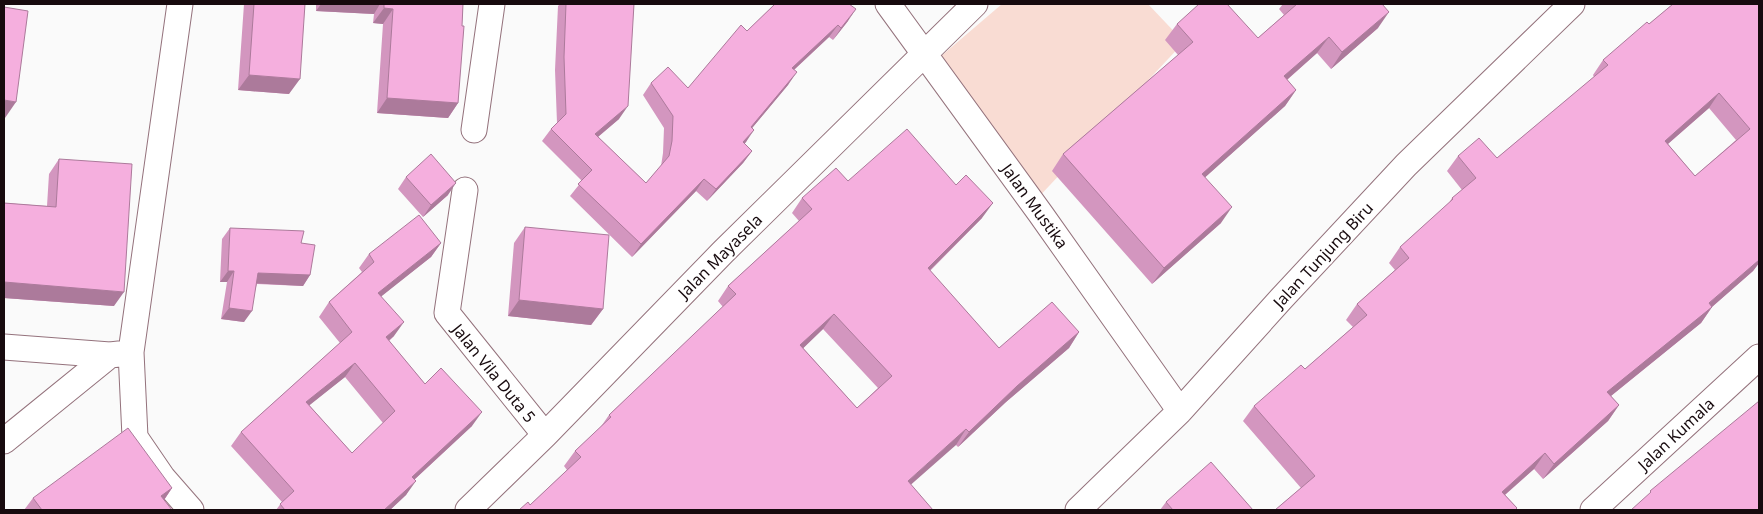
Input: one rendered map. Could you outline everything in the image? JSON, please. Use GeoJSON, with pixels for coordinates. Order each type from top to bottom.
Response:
{"type":"FeatureCollection","features":[{"type":"Feature","properties":{"kind":"street"},"geometry":{"type":"LineString","coordinates":[[180,4],[121,353],[135,437],[163,478],[191,510]]}},
{"type":"Feature","properties":{"kind":"street"},"geometry":{"type":"LineString","coordinates":[[474,130],[492,4]]}},
{"type":"Feature","properties":{"kind":"street","name":"Jalan Mustika"},"geometry":{"type":"LineString","coordinates":[[888,4],[1040,213],[1180,411]]}},
{"type":"Feature","properties":{"kind":"street","name":"Jalan Mayasela"},"geometry":{"type":"LineString","coordinates":[[468,510],[545,435],[723,252],[975,4]]}},
{"type":"Feature","properties":{"kind":"street","name":"Jalan Tunjung Biru"},"geometry":{"type":"LineString","coordinates":[[1078,510],[1180,411],[1406,165],[1572,4]]}},
{"type":"Feature","properties":{"kind":"street","name":"Jalan Vila Duta 5"},"geometry":{"type":"LineString","coordinates":[[465,190],[447,313],[545,435]]}},
{"type":"Feature","properties":{"kind":"street"},"geometry":{"type":"LineString","coordinates":[[4,347],[121,353]]}},
{"type":"Feature","properties":{"kind":"street"},"geometry":{"type":"LineString","coordinates":[[4,441],[121,353]]}},
{"type":"Feature","properties":{"kind":"street","name":"Jalan Kumala"},"geometry":{"type":"LineString","coordinates":[[1592,510],[1759,357]]}},
{"type":"Feature","properties":{"kind":"shaded area"},"geometry":{"type":"Polygon","coordinates":[[[1002,4],[1148,4],[1184,42],[1035,201],[933,63],[1002,4]]]}},
{"type":"Feature","properties":{"kind":"building"},"geometry":{"type":"Polygon","coordinates":[[[254,4],[305,4],[300,79],[249,75],[254,4]]]}},
{"type":"Feature","properties":{"kind":"building"},"geometry":{"type":"Polygon","coordinates":[[[384,4],[463,4],[462,26],[464,26],[458,103],[387,98],[393,9],[384,8],[384,4]]]}},
{"type":"Feature","properties":{"kind":"building"},"geometry":{"type":"Polygon","coordinates":[[[566,4],[634,4],[628,106],[595,134],[646,183],[669,156],[672,141],[673,116],[651,83],[668,67],[688,88],[741,25],[747,31],[775,4],[849,4],[856,9],[841,28],[838,25],[792,68],[797,72],[751,127],[754,130],[743,142],[752,151],[716,189],[704,179],[641,244],[578,184],[592,170],[551,129],[566,114],[564,57],[566,4]]]}},
{"type":"Feature","properties":{"kind":"building"},"geometry":{"type":"Polygon","coordinates":[[[1199,4],[1227,4],[1258,38],[1297,4],[1382,4],[1389,12],[1342,52],[1329,37],[1284,76],[1296,90],[1202,174],[1232,207],[1164,268],[1063,154],[1193,42],[1177,24],[1199,4]]]}},
{"type":"Feature","properties":{"kind":"building"},"geometry":{"type":"Polygon","coordinates":[[[1673,4],[1759,4],[1759,260],[1709,303],[1712,307],[1607,392],[1619,405],[1554,464],[1545,453],[1502,492],[1517,508],[1515,510],[1275,510],[1315,476],[1254,406],[1301,365],[1305,369],[1367,315],[1357,304],[1409,258],[1400,247],[1476,178],[1458,156],[1479,138],[1497,158],[1608,65],[1603,60],[1647,22],[1649,24],[1673,4]],[[1719,93],[1665,141],[1695,176],[1750,129],[1719,93]]]}},
{"type":"Feature","properties":{"kind":"building"},"geometry":{"type":"Polygon","coordinates":[[[4,7],[28,11],[16,102],[4,100],[4,7]]]}},
{"type":"Feature","properties":{"kind":"building"},"geometry":{"type":"Polygon","coordinates":[[[907,129],[956,185],[966,175],[993,203],[928,268],[999,348],[1052,302],[1079,332],[1017,386],[969,432],[966,429],[908,481],[933,510],[519,510],[528,502],[530,505],[581,457],[575,451],[611,417],[609,415],[736,294],[728,286],[812,209],[802,198],[836,168],[848,181],[907,129]],[[834,314],[800,345],[857,408],[892,376],[834,314]]]}},
{"type":"Feature","properties":{"kind":"building"},"geometry":{"type":"Polygon","coordinates":[[[431,154],[456,183],[431,205],[406,177],[431,154]]]}},
{"type":"Feature","properties":{"kind":"building"},"geometry":{"type":"Polygon","coordinates":[[[59,159],[132,164],[124,292],[4,282],[4,203],[56,207],[59,159]]]}},
{"type":"Feature","properties":{"kind":"building"},"geometry":{"type":"Polygon","coordinates":[[[419,215],[441,243],[378,293],[404,322],[386,337],[425,384],[441,368],[482,412],[412,477],[416,481],[384,510],[285,510],[280,504],[294,491],[241,432],[352,332],[329,302],[374,262],[369,254],[419,215]],[[355,363],[306,402],[352,453],[395,411],[355,363]]]}},
{"type":"Feature","properties":{"kind":"building"},"geometry":{"type":"Polygon","coordinates":[[[525,227],[609,235],[603,309],[519,300],[525,227]]]}},
{"type":"Feature","properties":{"kind":"building"},"geometry":{"type":"Polygon","coordinates":[[[230,228],[304,231],[301,243],[315,245],[310,275],[258,273],[252,311],[229,308],[234,271],[228,271],[230,228]]]}},
{"type":"Feature","properties":{"kind":"building"},"geometry":{"type":"Polygon","coordinates":[[[1759,401],[1759,510],[1631,510],[1650,491],[1759,401]]]}},
{"type":"Feature","properties":{"kind":"building"},"geometry":{"type":"Polygon","coordinates":[[[128,428],[172,488],[161,496],[172,510],[42,510],[33,498],[128,428]]]}},
{"type":"Feature","properties":{"kind":"building"},"geometry":{"type":"Polygon","coordinates":[[[1211,462],[1253,510],[1173,510],[1166,502],[1211,462]]]}}]}
